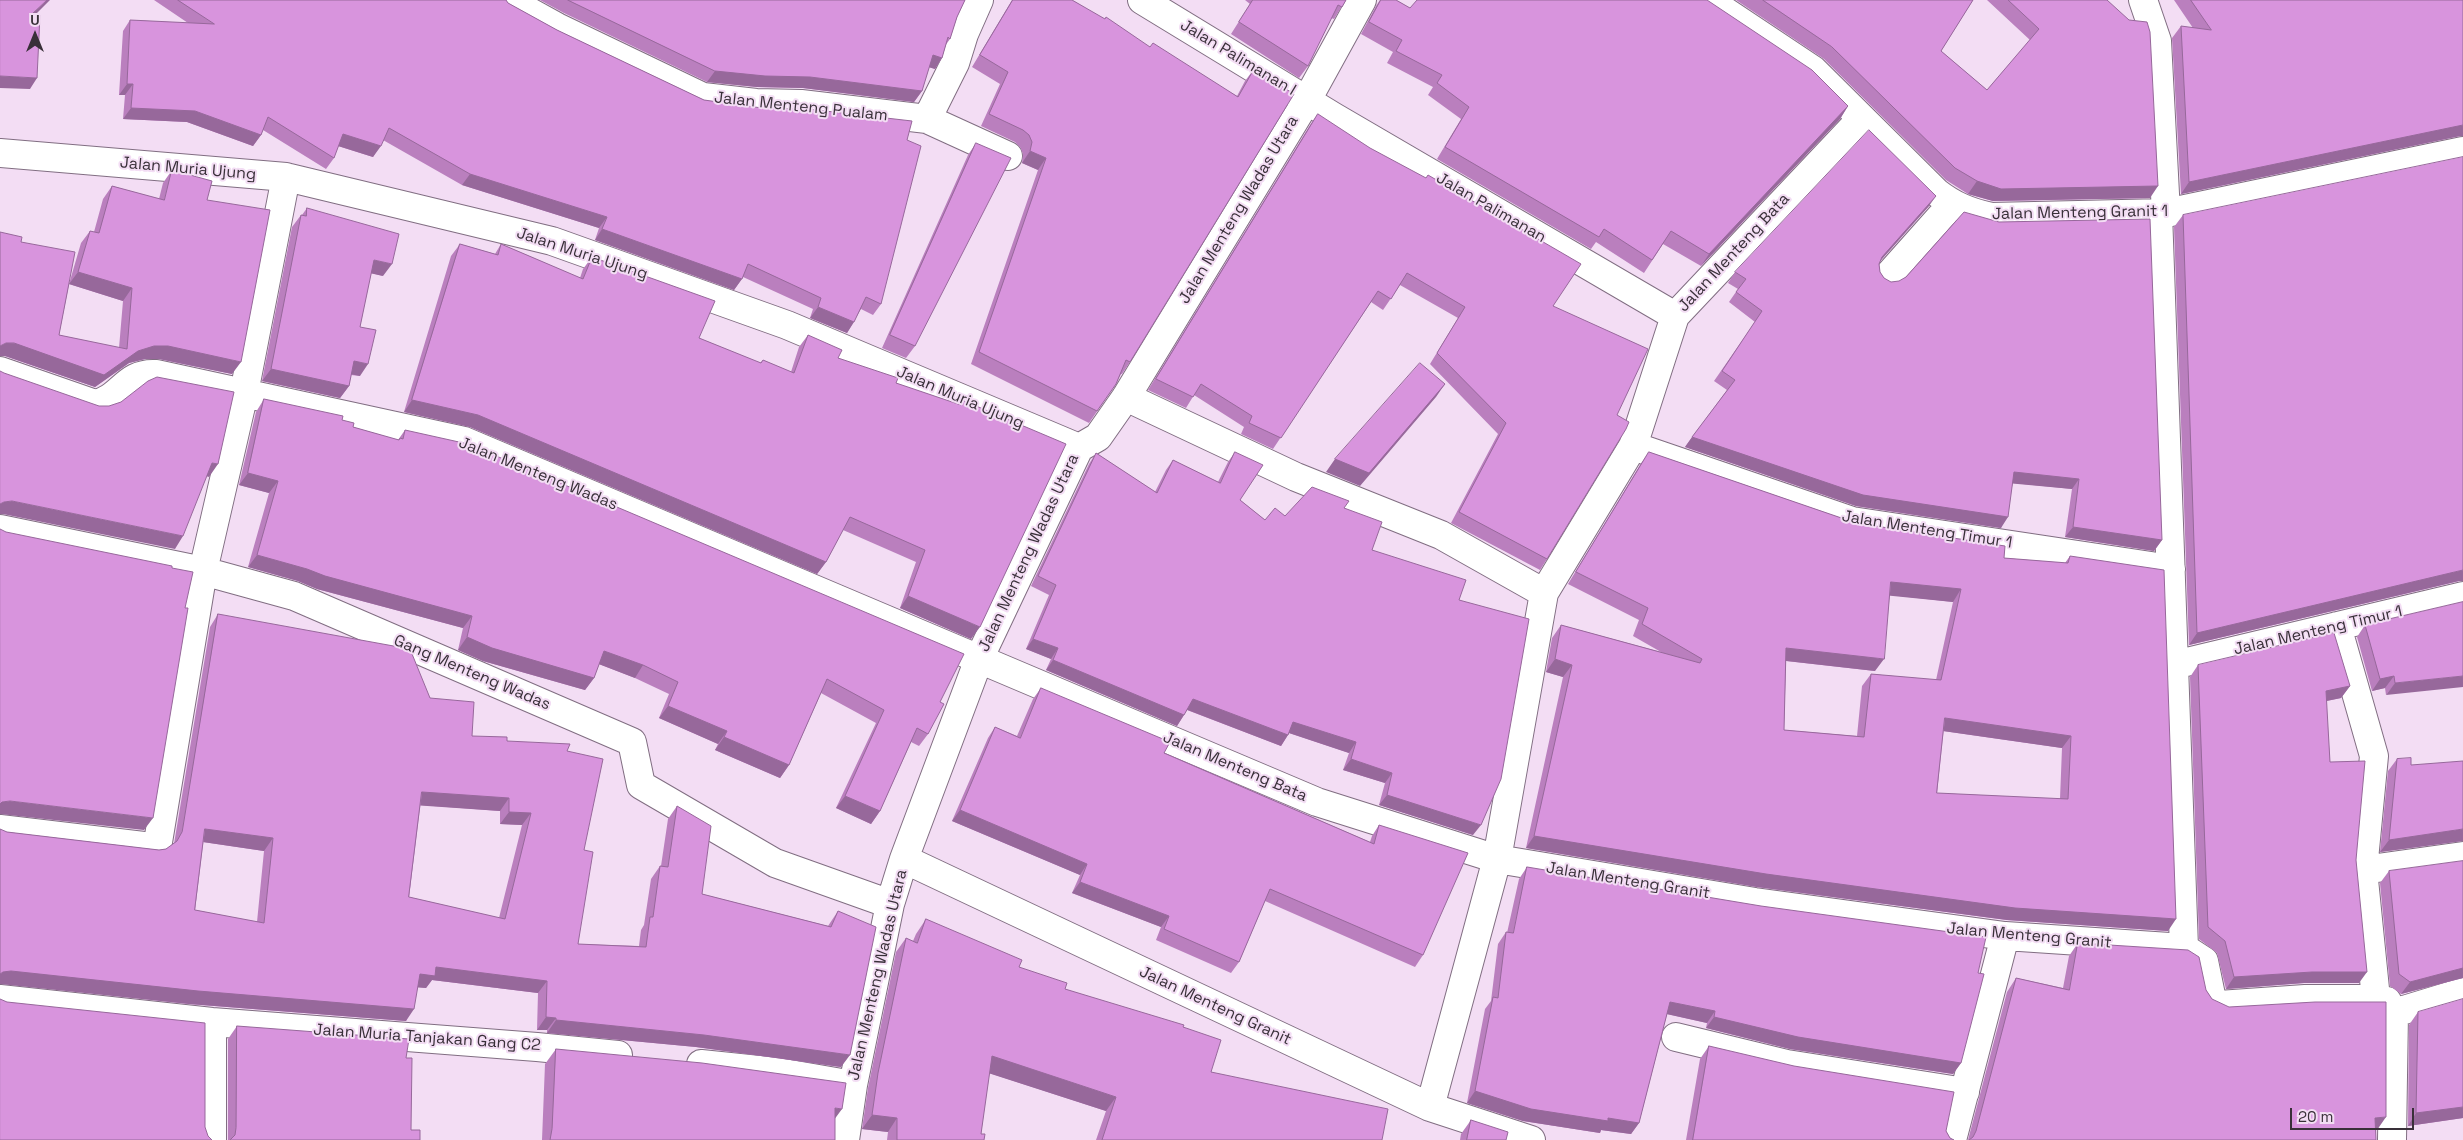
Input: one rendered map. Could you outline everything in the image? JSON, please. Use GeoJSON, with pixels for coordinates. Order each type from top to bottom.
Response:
{"type":"FeatureCollection","features":[{"type":"Feature","properties":{"kind":"street","name":"Jalan Menteng Pualam"},"geometry":{"type":"LineString","coordinates":[[508,0],[556,27],[703,97],[756,103],[802,104],[927,120],[1008,156]]}},
{"type":"Feature","properties":{"kind":"street"},"geometry":{"type":"LineString","coordinates":[[927,120],[955,63],[964,34],[979,0]]}},
{"type":"Feature","properties":{"kind":"street","name":"Jalan Palimanan I"},"geometry":{"type":"LineString","coordinates":[[1142,0],[1307,100]]}},
{"type":"Feature","properties":{"kind":"street","name":"Jalan Menteng Wadas Utara"},"geometry":{"type":"LineString","coordinates":[[845,1140],[853,1085],[890,904],[904,859],[979,659],[1079,448],[1098,437],[1126,397],[1307,100],[1362,0]]}},
{"type":"Feature","properties":{"kind":"street","name":"Jalan Menteng Granit 1"},"geometry":{"type":"LineString","coordinates":[[1708,0],[1813,70],[1861,120],[1936,192],[1967,212],[1991,216],[2162,213],[2463,150]]}},
{"type":"Feature","properties":{"kind":"street"},"geometry":{"type":"LineString","coordinates":[[2143,0],[2157,41],[2170,569],[2184,948],[2204,961],[2212,1000],[2219,1006],[2305,999],[2385,1006],[2463,992]]}},
{"type":"Feature","properties":{"kind":"street","name":"Jalan Palimanan"},"geometry":{"type":"LineString","coordinates":[[1307,100],[1674,316]]}},
{"type":"Feature","properties":{"kind":"street","name":"Jalan Menteng Bata"},"geometry":{"type":"LineString","coordinates":[[1430,1107],[1497,859],[1544,592],[1634,446],[1674,316],[1861,120]]}},
{"type":"Feature","properties":{"kind":"street","name":"Jalan Muria Ujung"},"geometry":{"type":"LineString","coordinates":[[0,153],[286,177],[552,241],[787,325],[1079,448]]}},
{"type":"Feature","properties":{"kind":"street"},"geometry":{"type":"LineString","coordinates":[[0,829],[152,847],[156,845],[203,571],[244,393],[286,177]]}},
{"type":"Feature","properties":{"kind":"street"},"geometry":{"type":"LineString","coordinates":[[1887,277],[1952,204]]}},
{"type":"Feature","properties":{"kind":"street","name":"Jalan Menteng Wadas"},"geometry":{"type":"LineString","coordinates":[[0,371],[95,404],[110,398],[131,379],[143,373],[156,374],[464,442],[979,659]]}},
{"type":"Feature","properties":{"kind":"street"},"geometry":{"type":"LineString","coordinates":[[1126,397],[1296,477],[1441,535],[1544,592]]}},
{"type":"Feature","properties":{"kind":"street","name":"Jalan Menteng Timur 1"},"geometry":{"type":"LineString","coordinates":[[1634,446],[1852,522],[2170,569]]}},
{"type":"Feature","properties":{"kind":"street","name":"Gang Menteng Wadas"},"geometry":{"type":"LineString","coordinates":[[0,529],[203,571],[294,596],[632,742],[641,785],[775,863],[890,904]]}},
{"type":"Feature","properties":{"kind":"street","name":"Jalan Menteng Timur 1"},"geometry":{"type":"LineString","coordinates":[[2174,665],[2463,596]]}},
{"type":"Feature","properties":{"kind":"street"},"geometry":{"type":"LineString","coordinates":[[2338,626],[2374,756],[2364,870],[2385,1006],[2392,1140]]}},
{"type":"Feature","properties":{"kind":"street","name":"Jalan Menteng Bata"},"geometry":{"type":"LineString","coordinates":[[979,659],[1317,802],[1497,859]]}},
{"type":"Feature","properties":{"kind":"street"},"geometry":{"type":"LineString","coordinates":[[2364,870],[2463,856]]}},
{"type":"Feature","properties":{"kind":"street","name":"Jalan Menteng Granit"},"geometry":{"type":"LineString","coordinates":[[904,859],[1430,1107],[1531,1140]]}},
{"type":"Feature","properties":{"kind":"street","name":"Jalan Menteng Granit"},"geometry":{"type":"LineString","coordinates":[[1497,859],[1754,902],[2005,936],[2184,948]]}},
{"type":"Feature","properties":{"kind":"street"},"geometry":{"type":"LineString","coordinates":[[1952,1140],[2005,936]]}},
{"type":"Feature","properties":{"kind":"street","name":"Jalan Muria Tanjakan Gang C2"},"geometry":{"type":"LineString","coordinates":[[0,999],[212,1022],[537,1046],[643,1058]]}},
{"type":"Feature","properties":{"kind":"street"},"geometry":{"type":"LineString","coordinates":[[212,1022],[212,1140]]}},
{"type":"Feature","properties":{"kind":"street"},"geometry":{"type":"LineString","coordinates":[[1676,1037],[1787,1064],[1965,1092]]}},
{"type":"Feature","properties":{"kind":"street"},"geometry":{"type":"LineString","coordinates":[[672,1061],[778,1072],[853,1085]]}},
{"type":"Feature","properties":{"kind":"building"},"geometry":{"type":"Polygon","coordinates":[[[0,0],[47,0],[32,14],[40,15],[37,78],[0,76],[0,0]]]}},
{"type":"Feature","properties":{"kind":"building"},"geometry":{"type":"Polygon","coordinates":[[[178,0],[506,0],[508,3],[557,30],[704,100],[762,108],[808,109],[912,121],[907,140],[921,146],[881,304],[866,297],[854,322],[818,307],[821,298],[748,264],[742,279],[602,229],[607,217],[470,174],[389,128],[381,146],[343,134],[334,158],[268,117],[261,135],[195,111],[131,108],[133,84],[127,84],[130,20],[214,24],[178,0]]]}},
{"type":"Feature","properties":{"kind":"building"},"geometry":{"type":"Polygon","coordinates":[[[568,0],[965,0],[950,39],[948,37],[942,58],[933,55],[922,91],[810,77],[765,76],[715,71],[568,0]]]}},
{"type":"Feature","properties":{"kind":"building"},"geometry":{"type":"Polygon","coordinates":[[[1013,0],[1072,0],[1105,19],[1106,17],[1150,47],[1153,43],[1238,97],[1254,69],[1294,94],[1130,362],[1126,360],[1116,384],[1097,411],[979,352],[1046,158],[1030,151],[1032,142],[1029,135],[1023,130],[989,114],[1008,72],[980,55],[1013,0]]]}},
{"type":"Feature","properties":{"kind":"building"},"geometry":{"type":"Polygon","coordinates":[[[1253,0],[1346,0],[1342,7],[1338,5],[1308,66],[1239,22],[1253,0]]]}},
{"type":"Feature","properties":{"kind":"building"},"geometry":{"type":"Polygon","coordinates":[[[1381,0],[1396,0],[1410,8],[1417,0],[1707,0],[1812,70],[1848,106],[1709,254],[1671,231],[1652,260],[1604,229],[1599,237],[1445,147],[1469,107],[1437,83],[1442,75],[1396,51],[1402,40],[1369,22],[1381,0]]]}},
{"type":"Feature","properties":{"kind":"building"},"geometry":{"type":"Polygon","coordinates":[[[1763,0],[1973,0],[1941,51],[1987,90],[2039,29],[2008,0],[2107,0],[2129,20],[2147,22],[2150,32],[2158,186],[2001,189],[1977,181],[1955,168],[1832,47],[1763,0]]]}},
{"type":"Feature","properties":{"kind":"building"},"geometry":{"type":"Polygon","coordinates":[[[2191,0],[2463,0],[2463,125],[2189,182],[2181,26],[2211,30],[2191,0]]]}},
{"type":"Feature","properties":{"kind":"building"},"geometry":{"type":"Polygon","coordinates":[[[1318,114],[1370,148],[1426,178],[1428,175],[1581,264],[1553,306],[1648,349],[1617,415],[1629,422],[1626,429],[1547,559],[1459,512],[1506,423],[1437,353],[1465,307],[1407,273],[1391,299],[1378,291],[1281,438],[1249,423],[1252,416],[1201,384],[1193,397],[1156,379],[1318,114]]]}},
{"type":"Feature","properties":{"kind":"building"},"geometry":{"type":"Polygon","coordinates":[[[1869,130],[1936,196],[1882,257],[1879,264],[1880,272],[1884,278],[1891,282],[1899,281],[1906,277],[1964,212],[1999,222],[2150,219],[2162,540],[2073,527],[2079,479],[2014,472],[2008,517],[1863,495],[1692,437],[1735,380],[1722,371],[1762,311],[1736,292],[1746,279],[1735,272],[1869,130]]]}},
{"type":"Feature","properties":{"kind":"building"},"geometry":{"type":"Polygon","coordinates":[[[976,143],[1011,158],[915,346],[890,335],[976,143]]]}},
{"type":"Feature","properties":{"kind":"building"},"geometry":{"type":"Polygon","coordinates":[[[2463,157],[2463,570],[2197,633],[2183,215],[2463,157]]]}},
{"type":"Feature","properties":{"kind":"building"},"geometry":{"type":"Polygon","coordinates":[[[172,170],[212,181],[207,200],[270,210],[241,362],[168,346],[154,346],[138,351],[104,375],[14,343],[6,343],[0,346],[0,232],[22,237],[21,242],[75,252],[59,335],[127,349],[132,288],[78,272],[90,231],[99,233],[112,186],[164,200],[172,170]]]}},
{"type":"Feature","properties":{"kind":"building"},"geometry":{"type":"Polygon","coordinates":[[[307,208],[399,234],[392,264],[374,260],[360,327],[376,330],[368,364],[354,361],[349,386],[271,369],[301,215],[306,216],[307,208]]]}},
{"type":"Feature","properties":{"kind":"building"},"geometry":{"type":"Polygon","coordinates":[[[460,244],[498,255],[501,244],[583,279],[592,257],[715,301],[699,338],[761,363],[763,360],[794,373],[808,335],[842,350],[838,358],[898,378],[896,383],[961,405],[962,400],[1066,444],[980,627],[908,596],[925,550],[850,517],[826,562],[478,415],[412,400],[460,244]]]}},
{"type":"Feature","properties":{"kind":"building"},"geometry":{"type":"Polygon","coordinates":[[[1420,363],[1445,384],[1369,473],[1335,459],[1420,363]]]}},
{"type":"Feature","properties":{"kind":"building"},"geometry":{"type":"Polygon","coordinates":[[[0,371],[99,406],[109,406],[121,402],[148,381],[157,377],[234,392],[218,464],[212,463],[183,536],[12,501],[0,504],[0,371]]]}},
{"type":"Feature","properties":{"kind":"building"},"geometry":{"type":"Polygon","coordinates":[[[264,399],[343,416],[342,420],[354,423],[353,427],[399,440],[400,438],[403,439],[405,430],[468,444],[964,654],[940,702],[944,704],[928,734],[917,728],[880,811],[845,796],[884,710],[827,679],[789,765],[724,737],[727,731],[668,706],[678,682],[643,665],[604,651],[594,678],[492,648],[467,637],[472,616],[325,576],[257,555],[278,481],[248,473],[264,399]]]}},
{"type":"Feature","properties":{"kind":"building"},"geometry":{"type":"Polygon","coordinates":[[[1235,452],[1263,465],[1240,500],[1265,520],[1275,508],[1285,516],[1312,487],[1349,501],[1344,508],[1382,522],[1372,550],[1466,580],[1459,600],[1529,619],[1501,779],[1481,825],[1387,795],[1392,773],[1351,759],[1356,742],[1293,722],[1288,735],[1193,699],[1184,715],[1053,660],[1058,648],[1033,639],[1056,585],[1038,576],[1096,453],[1157,493],[1173,460],[1220,483],[1235,452]]]}},
{"type":"Feature","properties":{"kind":"building"},"geometry":{"type":"Polygon","coordinates":[[[1649,452],[1856,523],[2005,546],[2004,558],[2068,563],[2070,556],[2164,570],[2176,919],[2015,908],[1766,874],[1534,836],[1572,665],[1555,659],[1561,625],[1700,663],[1702,659],[1642,624],[1648,608],[1576,572],[1649,452]],[[1891,582],[1884,659],[1786,648],[1784,730],[1864,737],[1871,674],[1941,680],[1961,589],[1891,582]],[[1945,718],[1937,793],[2068,799],[2071,736],[1945,718]]]}},
{"type":"Feature","properties":{"kind":"building"},"geometry":{"type":"Polygon","coordinates":[[[0,529],[6,532],[193,572],[185,608],[188,608],[153,818],[10,801],[0,804],[0,529]]]}},
{"type":"Feature","properties":{"kind":"building"},"geometry":{"type":"Polygon","coordinates":[[[2463,602],[2463,676],[2395,683],[2394,676],[2380,679],[2365,625],[2463,602]]]}},
{"type":"Feature","properties":{"kind":"building"},"geometry":{"type":"Polygon","coordinates":[[[218,614],[410,649],[430,698],[474,702],[472,736],[507,737],[507,741],[570,744],[567,751],[603,759],[584,850],[593,852],[578,944],[646,947],[650,917],[653,917],[660,866],[668,867],[677,806],[711,826],[702,894],[831,927],[838,911],[876,927],[850,1055],[704,1035],[556,1020],[556,1018],[546,1017],[547,981],[436,967],[435,976],[420,974],[414,1009],[198,991],[11,971],[0,974],[0,829],[7,832],[159,850],[166,849],[177,841],[182,832],[218,614]],[[422,792],[409,897],[505,919],[531,813],[509,812],[509,798],[422,792]],[[205,829],[195,910],[264,923],[273,838],[205,829]]]}},
{"type":"Feature","properties":{"kind":"building"},"geometry":{"type":"Polygon","coordinates":[[[2334,633],[2350,686],[2326,691],[2330,762],[2365,761],[2356,860],[2367,972],[2312,972],[2234,977],[2225,941],[2208,927],[2198,665],[2334,633]]]}},
{"type":"Feature","properties":{"kind":"building"},"geometry":{"type":"Polygon","coordinates":[[[1041,688],[1170,742],[1164,753],[1374,844],[1379,825],[1468,853],[1423,955],[1270,889],[1239,962],[1164,929],[1169,916],[1080,882],[1087,864],[960,810],[995,727],[1020,738],[1041,688]]]}},
{"type":"Feature","properties":{"kind":"building"},"geometry":{"type":"Polygon","coordinates":[[[2411,758],[2411,765],[2463,761],[2463,829],[2389,840],[2397,759],[2411,758]]]}},
{"type":"Feature","properties":{"kind":"building"},"geometry":{"type":"Polygon","coordinates":[[[2463,861],[2463,968],[2410,982],[2399,974],[2389,871],[2463,861]]]}},
{"type":"Feature","properties":{"kind":"building"},"geometry":{"type":"Polygon","coordinates":[[[1527,867],[1761,906],[1986,937],[1978,973],[1984,974],[1961,1063],[1798,1037],[1714,1017],[1715,1011],[1670,1002],[1639,1123],[1608,1118],[1608,1121],[1531,1109],[1475,1091],[1493,997],[1498,998],[1506,932],[1513,933],[1527,867]]]}},
{"type":"Feature","properties":{"kind":"building"},"geometry":{"type":"Polygon","coordinates":[[[926,919],[1022,960],[1019,967],[1067,983],[1065,989],[1184,1025],[1183,1027],[1221,1040],[1211,1072],[1388,1109],[1382,1140],[1102,1140],[1116,1097],[992,1056],[981,1134],[985,1134],[984,1140],[897,1140],[897,1118],[872,1115],[878,1073],[906,938],[917,943],[926,919]]]}},
{"type":"Feature","properties":{"kind":"building"},"geometry":{"type":"Polygon","coordinates":[[[2078,943],[2188,950],[2199,957],[2206,990],[2212,999],[2229,1007],[2315,1002],[2386,1002],[2386,1117],[2375,1118],[2376,1140],[1969,1140],[1976,1131],[2016,978],[2069,990],[2078,943]]]}},
{"type":"Feature","properties":{"kind":"building"},"geometry":{"type":"Polygon","coordinates":[[[0,999],[7,1002],[205,1023],[205,1127],[208,1136],[212,1140],[0,1140],[0,999]]]}},
{"type":"Feature","properties":{"kind":"building"},"geometry":{"type":"Polygon","coordinates":[[[2463,999],[2463,1107],[2416,1113],[2418,1012],[2463,999]]]}},
{"type":"Feature","properties":{"kind":"building"},"geometry":{"type":"Polygon","coordinates":[[[237,1026],[409,1039],[406,1058],[412,1058],[411,1130],[420,1130],[420,1140],[230,1140],[235,1135],[236,1128],[237,1026]]]}},
{"type":"Feature","properties":{"kind":"building"},"geometry":{"type":"Polygon","coordinates":[[[1709,1046],[1794,1066],[1954,1092],[1946,1131],[1950,1138],[1954,1140],[1693,1140],[1709,1046]]]}},
{"type":"Feature","properties":{"kind":"building"},"geometry":{"type":"Polygon","coordinates":[[[556,1049],[702,1063],[846,1083],[842,1109],[835,1108],[835,1140],[550,1140],[556,1049]]]}},
{"type":"Feature","properties":{"kind":"building"},"geometry":{"type":"Polygon","coordinates":[[[1471,1120],[1508,1132],[1506,1140],[1467,1140],[1471,1120]]]}}]}
